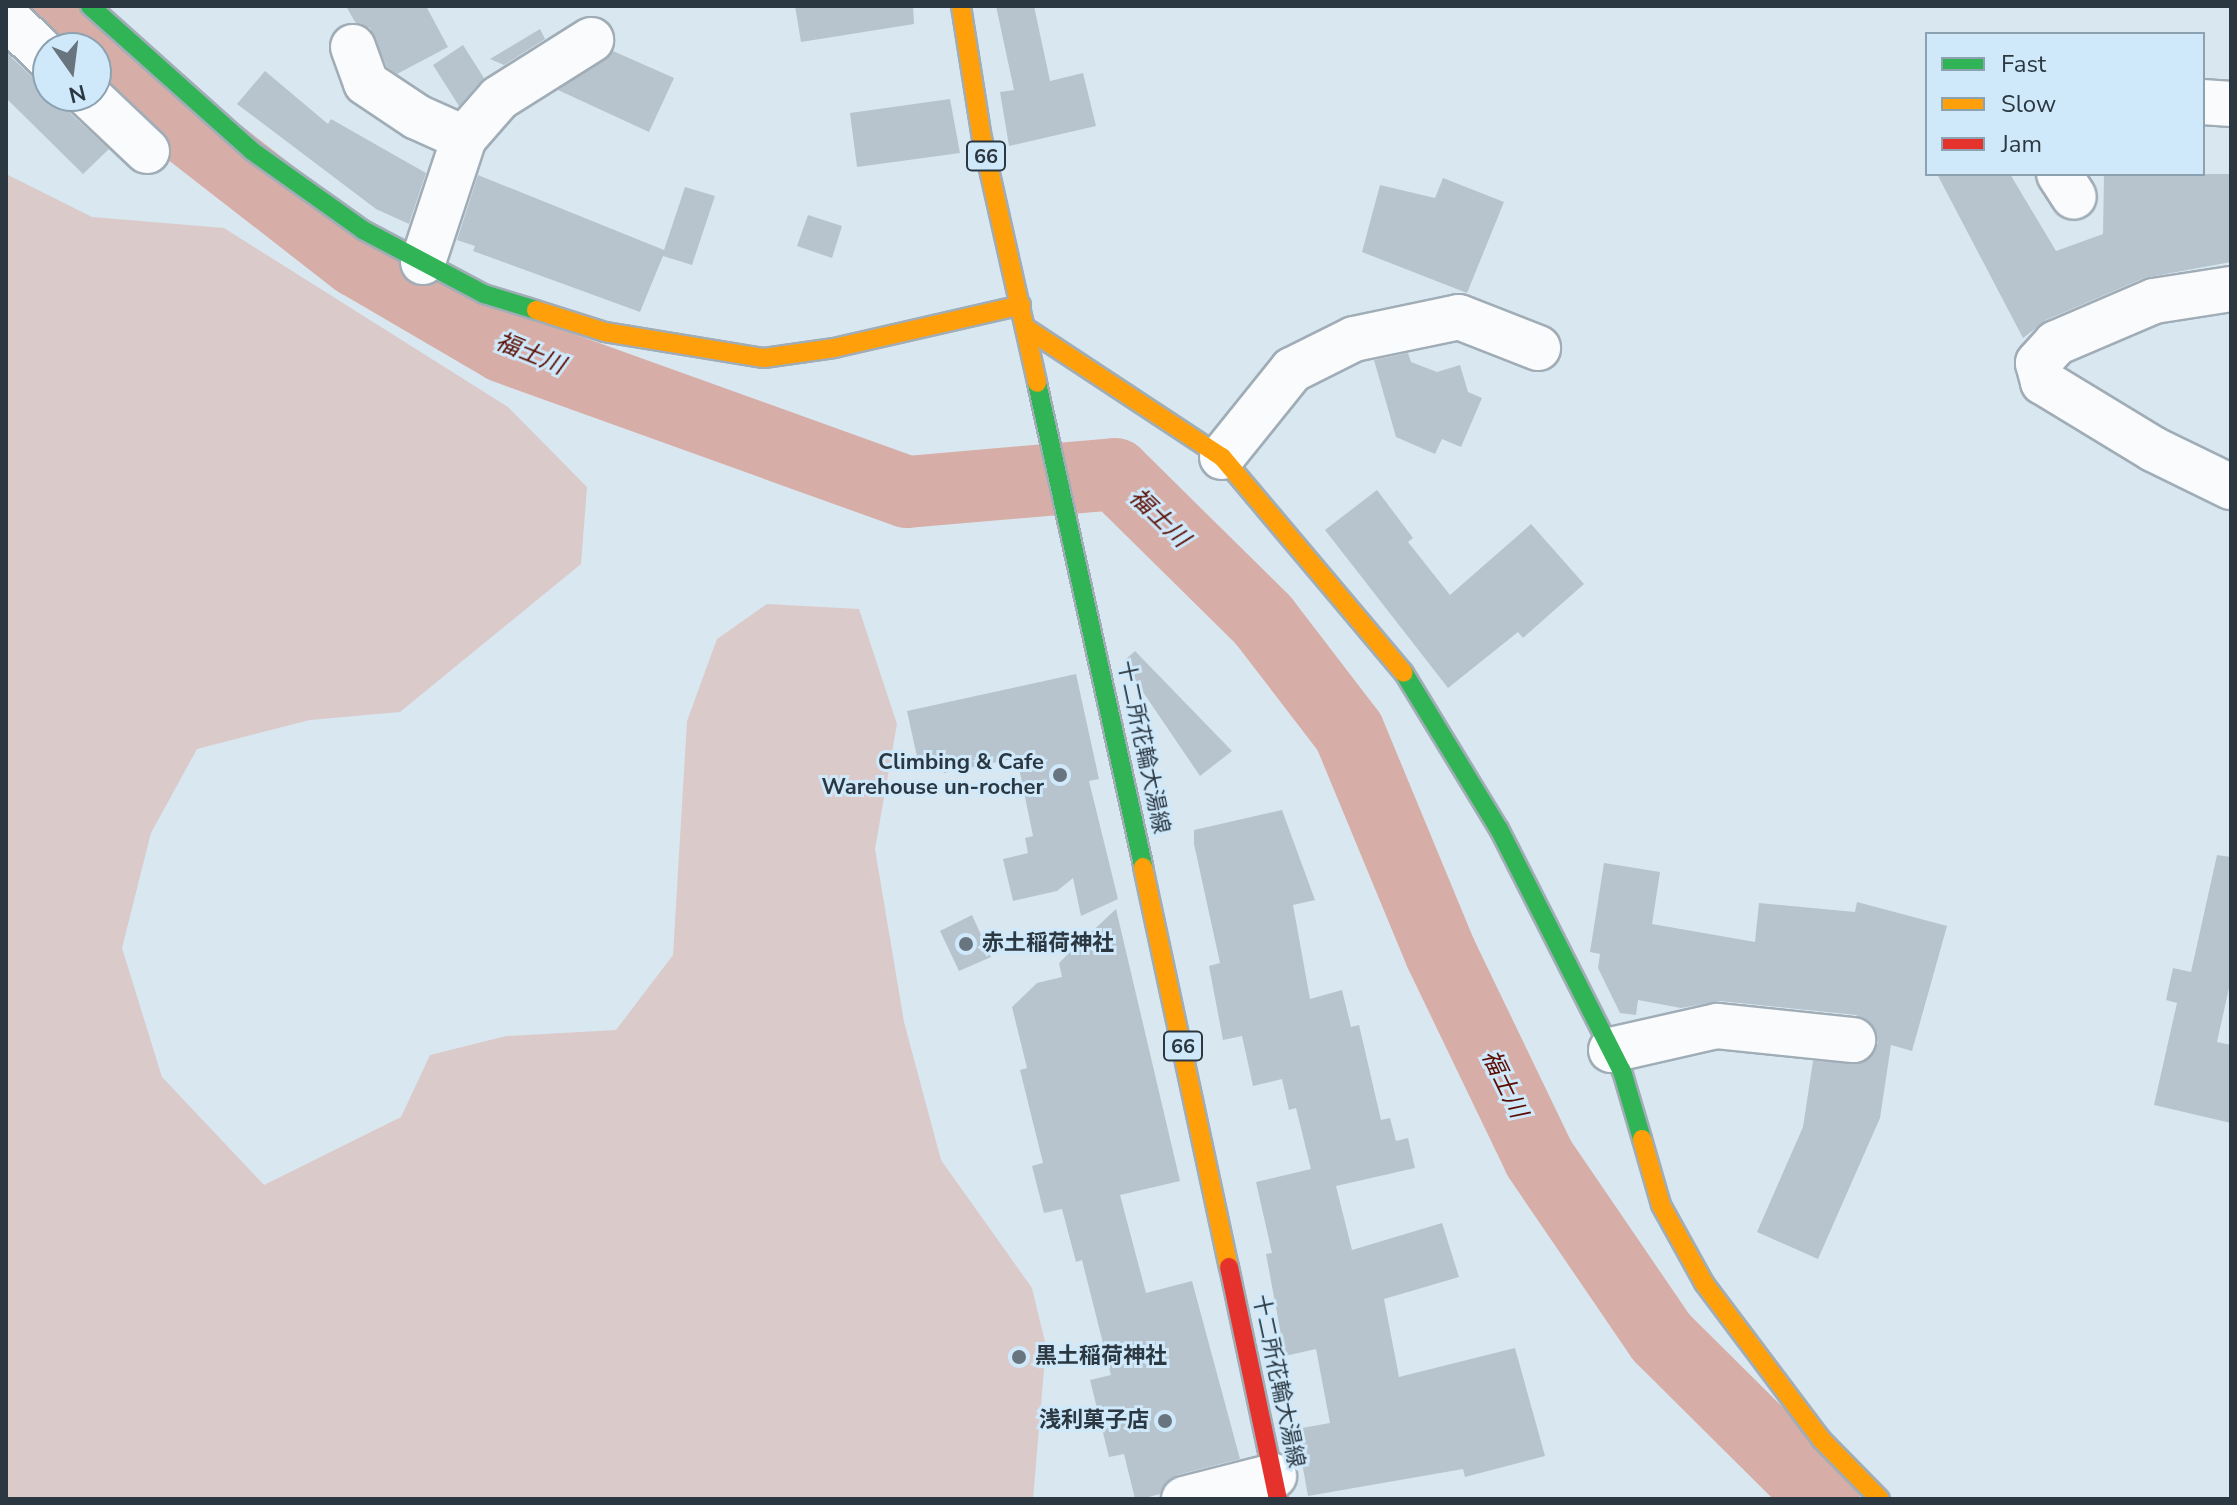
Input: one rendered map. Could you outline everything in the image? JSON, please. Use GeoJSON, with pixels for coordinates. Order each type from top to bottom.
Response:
{"type":"FeatureCollection","features":[{"type":"Feature","properties":{"kind":"street"},"geometry":{"type":"LineString","coordinates":[[90,6],[252,151],[363,230],[484,294],[605,332],[764,358],[834,348],[1021,305]]}},
{"type":"Feature","properties":{"kind":"street","name":"十二所花輪大湯線"},"geometry":{"type":"LineString","coordinates":[[961,6],[982,138],[1085,594],[1276,1488]]}},
{"type":"Feature","properties":{"kind":"street"},"geometry":{"type":"LineString","coordinates":[[6,17],[32,42]]}},
{"type":"Feature","properties":{"kind":"street"},"geometry":{"type":"LineString","coordinates":[[423,262],[464,138],[499,98],[591,40]]}},
{"type":"Feature","properties":{"kind":"street"},"geometry":{"type":"LineString","coordinates":[[353,47],[366,83],[417,117],[464,138]]}},
{"type":"Feature","properties":{"kind":"street"},"geometry":{"type":"LineString","coordinates":[[2205,102],[2231,104]]}},
{"type":"Feature","properties":{"kind":"street"},"geometry":{"type":"LineString","coordinates":[[106,112],[147,151]]}},
{"type":"Feature","properties":{"kind":"street"},"geometry":{"type":"LineString","coordinates":[[2231,289],[2154,301],[2056,343],[2038,363],[2043,382],[2153,449],[2231,487]]}},
{"type":"Feature","properties":{"kind":"street"},"geometry":{"type":"LineString","coordinates":[[1222,457],[1292,370],[1354,339],[1459,317],[1538,348]]}},
{"type":"Feature","properties":{"kind":"street"},"geometry":{"type":"LineString","coordinates":[[1026,328],[1222,457],[1400,666],[1499,829],[1611,1050],[1661,1205],[1704,1283],[1821,1439],[1880,1499]]}},
{"type":"Feature","properties":{"kind":"street"},"geometry":{"type":"LineString","coordinates":[[1611,1050],[1717,1026],[1853,1040]]}},
{"type":"Feature","properties":{"kind":"street"},"geometry":{"type":"LineString","coordinates":[[1184,1499],[1276,1488]]}},
{"type":"Feature","properties":{"kind":"shaded area"},"geometry":{"type":"Polygon","coordinates":[[[6,174],[92,217],[224,228],[508,407],[587,487],[581,564],[400,712],[310,720],[197,749],[151,833],[122,948],[162,1077],[264,1185],[401,1117],[430,1055],[506,1036],[616,1030],[673,955],[687,721],[717,639],[767,604],[859,609],[897,724],[875,849],[904,1022],[941,1160],[1032,1288],[1046,1346],[1033,1499],[6,1499],[6,174]]]}},
{"type":"Feature","properties":{"kind":"building"},"geometry":{"type":"Polygon","coordinates":[[[346,6],[426,6],[448,47],[397,74],[387,67],[370,28],[355,22],[346,6]]]}},
{"type":"Feature","properties":{"kind":"building"},"geometry":{"type":"Polygon","coordinates":[[[795,6],[913,6],[914,24],[801,42],[795,6]]]}},
{"type":"Feature","properties":{"kind":"building"},"geometry":{"type":"Polygon","coordinates":[[[996,6],[1034,6],[1050,81],[1083,73],[1096,126],[1009,146],[1000,92],[1014,90],[996,6]]]}},
{"type":"Feature","properties":{"kind":"building"},"geometry":{"type":"Polygon","coordinates":[[[540,29],[545,39],[504,65],[490,59],[540,29]]]}},
{"type":"Feature","properties":{"kind":"building"},"geometry":{"type":"Polygon","coordinates":[[[463,45],[484,78],[459,106],[433,65],[463,45]]]}},
{"type":"Feature","properties":{"kind":"building"},"geometry":{"type":"Polygon","coordinates":[[[613,51],[674,78],[649,132],[558,90],[613,51]]]}},
{"type":"Feature","properties":{"kind":"building"},"geometry":{"type":"Polygon","coordinates":[[[6,52],[32,76],[32,112],[70,112],[109,149],[83,174],[6,98],[6,52]]]}},
{"type":"Feature","properties":{"kind":"building"},"geometry":{"type":"Polygon","coordinates":[[[265,71],[328,124],[331,119],[426,173],[409,224],[376,209],[237,104],[265,71]]]}},
{"type":"Feature","properties":{"kind":"building"},"geometry":{"type":"Polygon","coordinates":[[[950,99],[960,153],[857,167],[850,113],[950,99]]]}},
{"type":"Feature","properties":{"kind":"building"},"geometry":{"type":"Polygon","coordinates":[[[2231,174],[2231,262],[2144,278],[2046,320],[2023,338],[1938,176],[2011,176],[2056,251],[2103,234],[2104,176],[2231,174]]]}},
{"type":"Feature","properties":{"kind":"building"},"geometry":{"type":"Polygon","coordinates":[[[478,175],[664,250],[685,187],[715,196],[692,265],[663,256],[640,312],[473,251],[475,246],[457,240],[478,175]]]}},
{"type":"Feature","properties":{"kind":"building"},"geometry":{"type":"Polygon","coordinates":[[[1443,178],[1504,202],[1467,293],[1362,252],[1380,185],[1435,198],[1443,178]]]}},
{"type":"Feature","properties":{"kind":"building"},"geometry":{"type":"Polygon","coordinates":[[[808,215],[842,226],[832,258],[797,246],[808,215]]]}},
{"type":"Feature","properties":{"kind":"building"},"geometry":{"type":"Polygon","coordinates":[[[1408,353],[1411,362],[1437,372],[1460,365],[1468,392],[1482,398],[1461,447],[1442,439],[1435,454],[1396,437],[1374,360],[1408,353]]]}},
{"type":"Feature","properties":{"kind":"building"},"geometry":{"type":"Polygon","coordinates":[[[1377,490],[1413,538],[1408,542],[1450,595],[1531,524],[1584,584],[1523,638],[1518,632],[1448,688],[1325,530],[1377,490]]]}},
{"type":"Feature","properties":{"kind":"building"},"geometry":{"type":"Polygon","coordinates":[[[1135,651],[1232,751],[1200,776],[1126,667],[1125,660],[1135,651]]]}},
{"type":"Feature","properties":{"kind":"building"},"geometry":{"type":"Polygon","coordinates":[[[1076,674],[1099,779],[1089,781],[1118,899],[1081,916],[1073,878],[1057,891],[1013,901],[1003,859],[1028,853],[1025,838],[1033,836],[1017,758],[944,773],[941,762],[919,766],[907,711],[1076,674]]]}},
{"type":"Feature","properties":{"kind":"building"},"geometry":{"type":"Polygon","coordinates":[[[1282,810],[1315,900],[1293,905],[1310,999],[1342,990],[1351,1027],[1359,1025],[1381,1120],[1390,1118],[1396,1141],[1408,1138],[1415,1168],[1336,1186],[1352,1250],[1442,1223],[1459,1277],[1384,1299],[1399,1377],[1515,1348],[1545,1456],[1465,1477],[1463,1469],[1308,1496],[1296,1429],[1330,1423],[1316,1349],[1285,1356],[1266,1254],[1272,1253],[1256,1182],[1311,1169],[1296,1108],[1289,1110],[1282,1079],[1253,1086],[1242,1036],[1223,1040],[1209,966],[1220,963],[1194,844],[1194,830],[1282,810]]]}},
{"type":"Feature","properties":{"kind":"building"},"geometry":{"type":"Polygon","coordinates":[[[2217,855],[2231,857],[2231,979],[2217,1042],[2231,1045],[2231,1123],[2154,1105],[2177,1003],[2166,1000],[2173,968],[2191,972],[2217,855]]]}},
{"type":"Feature","properties":{"kind":"building"},"geometry":{"type":"Polygon","coordinates":[[[1604,863],[1660,872],[1652,924],[1755,942],[1759,903],[1855,912],[1857,902],[1947,926],[1912,1051],[1891,1045],[1880,1118],[1818,1259],[1757,1232],[1803,1127],[1813,1061],[1864,1062],[1878,1043],[1875,1029],[1856,1015],[1720,1001],[1681,1008],[1638,1000],[1636,1015],[1620,1013],[1598,968],[1600,954],[1590,952],[1604,863]]]}},
{"type":"Feature","properties":{"kind":"building"},"geometry":{"type":"Polygon","coordinates":[[[1116,909],[1180,1181],[1120,1195],[1146,1293],[1192,1281],[1240,1459],[1177,1475],[1160,1494],[1141,1499],[1135,1499],[1124,1454],[1109,1457],[1090,1380],[1111,1375],[1082,1260],[1076,1262],[1062,1209],[1044,1213],[1032,1166],[1043,1163],[1020,1070],[1027,1068],[1012,1007],[1037,983],[1062,977],[1059,963],[1072,950],[1087,947],[1085,938],[1116,909]]]}},
{"type":"Feature","properties":{"kind":"building","name":"赤土稲荷神社"},"geometry":{"type":"Polygon","coordinates":[[[972,915],[991,957],[959,971],[940,931],[972,915]]]}},
{"type":"Feature","properties":{"kind":"waterway","name":"福士川"},"geometry":{"type":"LineString","coordinates":[[36,6],[66,32]]}},
{"type":"Feature","properties":{"kind":"waterway","name":"福士川"},"geometry":{"type":"LineString","coordinates":[[112,70],[357,261],[504,347],[907,492],[1115,474],[1263,620],[1349,732],[1441,954],[1539,1158],[1661,1337],[1824,1499]]}},
{"type":"Feature","properties":{"kind":"traffic: fast"},"geometry":{"type":"LineString","coordinates":[[90,6],[252,151],[363,230],[484,294],[536,310]]}},
{"type":"Feature","properties":{"kind":"traffic: fast"},"geometry":{"type":"LineString","coordinates":[[1037,383],[1143,867]]}},
{"type":"Feature","properties":{"kind":"traffic: fast"},"geometry":{"type":"LineString","coordinates":[[1404,673],[1499,829],[1622,1071],[1642,1139]]}},
{"type":"Feature","properties":{"kind":"traffic: slow"},"geometry":{"type":"LineString","coordinates":[[961,6],[982,138],[1037,383]]}},
{"type":"Feature","properties":{"kind":"traffic: slow"},"geometry":{"type":"LineString","coordinates":[[536,310],[605,332],[764,358],[834,348],[1021,305]]}},
{"type":"Feature","properties":{"kind":"traffic: slow"},"geometry":{"type":"LineString","coordinates":[[1026,328],[1222,457],[1404,673]]}},
{"type":"Feature","properties":{"kind":"traffic: slow"},"geometry":{"type":"LineString","coordinates":[[1143,867],[1229,1267]]}},
{"type":"Feature","properties":{"kind":"traffic: slow"},"geometry":{"type":"LineString","coordinates":[[1642,1139],[1661,1205],[1704,1283],[1821,1439],[1880,1499]]}},
{"type":"Feature","properties":{"kind":"traffic: jam"},"geometry":{"type":"LineString","coordinates":[[1229,1267],[1278,1499]]}},
{"type":"Feature","properties":{"kind":"place","name":"Climbing & Cafe Warehouse un-rocher"},"geometry":{"type":"Point","coordinates":[1060,775]}},
{"type":"Feature","properties":{"kind":"place","name":"赤土稲荷神社"},"geometry":{"type":"Point","coordinates":[966,944]}},
{"type":"Feature","properties":{"kind":"place","name":"黒土稲荷神社"},"geometry":{"type":"Point","coordinates":[1019,1357]}},
{"type":"Feature","properties":{"kind":"place","name":"浅利菓子店"},"geometry":{"type":"Point","coordinates":[1165,1421]}}]}
